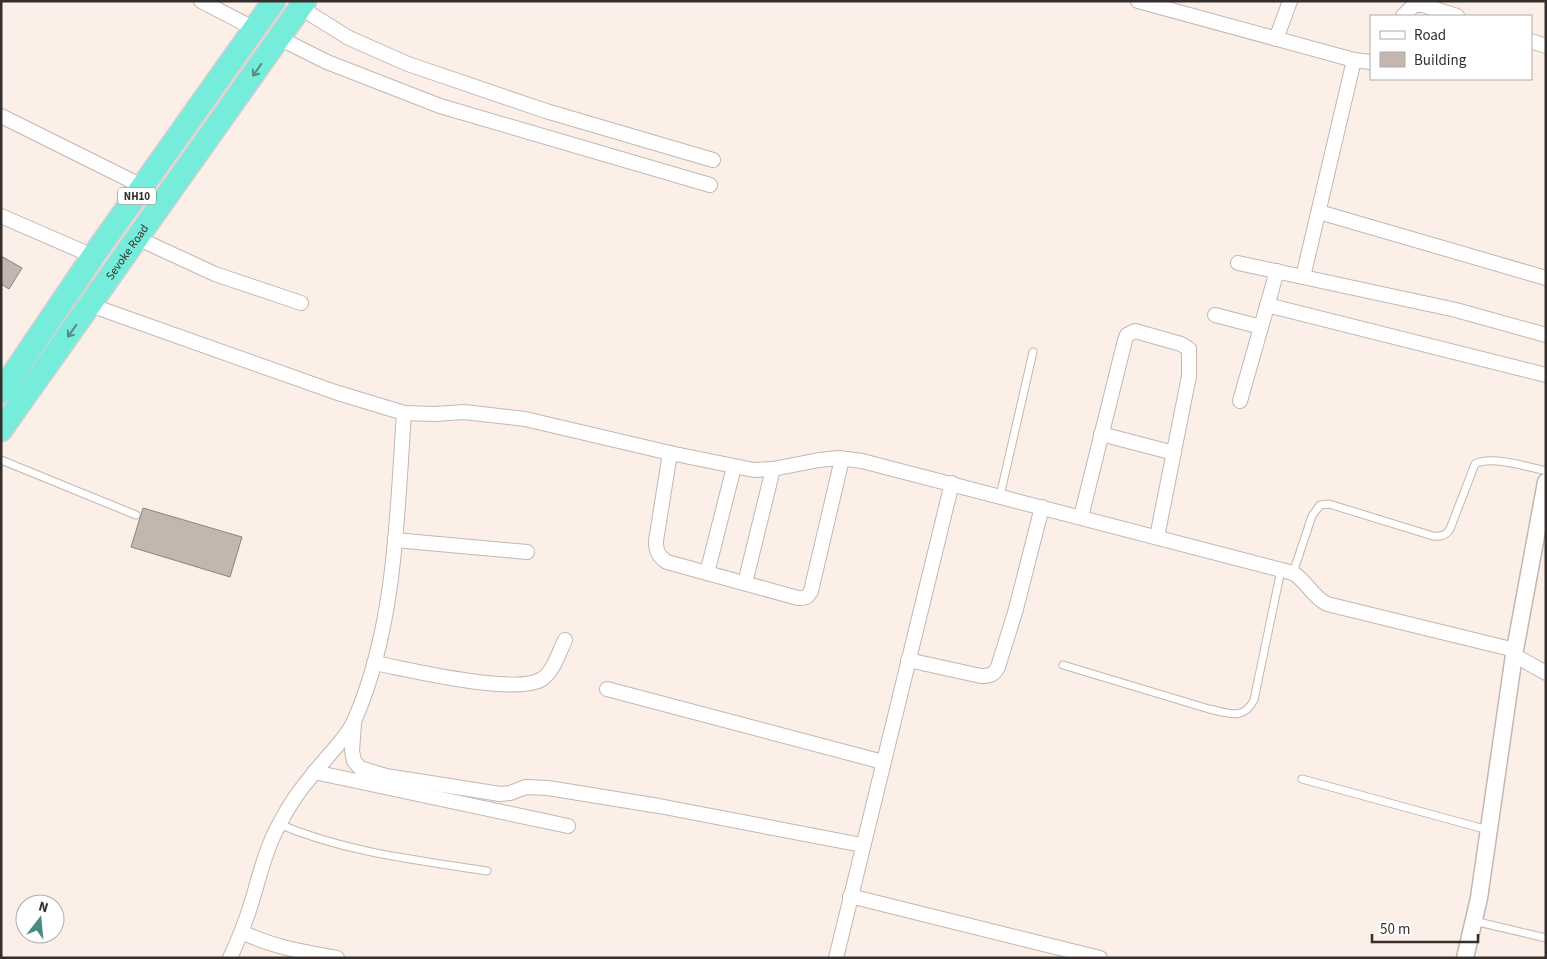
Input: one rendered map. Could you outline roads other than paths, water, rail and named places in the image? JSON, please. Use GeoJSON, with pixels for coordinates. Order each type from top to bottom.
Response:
{"type":"FeatureCollection","features":[{"type":"Feature","properties":{"kind":"highway","name":"Sevoke Road"},"geometry":{"type":"LineString","coordinates":[[1,392],[93,256],[144,187],[274,1]]}},
{"type":"Feature","properties":{"kind":"highway","name":"Sevoke Road"},"geometry":{"type":"LineString","coordinates":[[1,430],[303,4]]}},
{"type":"Feature","properties":{"kind":"street"},"geometry":{"type":"LineString","coordinates":[[201,1],[255,29]]}},
{"type":"Feature","properties":{"kind":"street"},"geometry":{"type":"LineString","coordinates":[[1138,1],[1354,60],[1370,62]]}},
{"type":"Feature","properties":{"kind":"street"},"geometry":{"type":"LineString","coordinates":[[1276,39],[1290,1]]}},
{"type":"Feature","properties":{"kind":"street"},"geometry":{"type":"LineString","coordinates":[[303,4],[312,15],[349,38],[408,64],[546,111],[713,160]]}},
{"type":"Feature","properties":{"kind":"street"},"geometry":{"type":"LineString","coordinates":[[1404,15],[1414,4],[1423,4],[1454,15]]}},
{"type":"Feature","properties":{"kind":"street"},"geometry":{"type":"LineString","coordinates":[[279,38],[327,62],[440,106],[710,185]]}},
{"type":"Feature","properties":{"kind":"street"},"geometry":{"type":"LineString","coordinates":[[1532,41],[1546,46]]}},
{"type":"Feature","properties":{"kind":"street"},"geometry":{"type":"LineString","coordinates":[[1303,277],[1354,60]]}},
{"type":"Feature","properties":{"kind":"street"},"geometry":{"type":"LineString","coordinates":[[1,116],[144,187]]}},
{"type":"Feature","properties":{"kind":"street"},"geometry":{"type":"LineString","coordinates":[[1318,212],[1546,278]]}},
{"type":"Feature","properties":{"kind":"street"},"geometry":{"type":"LineString","coordinates":[[1,216],[93,256]]}},
{"type":"Feature","properties":{"kind":"street"},"geometry":{"type":"LineString","coordinates":[[137,238],[215,274],[301,303]]}},
{"type":"Feature","properties":{"kind":"street"},"geometry":{"type":"LineString","coordinates":[[1238,263],[1456,310],[1546,335]]}},
{"type":"Feature","properties":{"kind":"street"},"geometry":{"type":"LineString","coordinates":[[1240,401],[1276,271]]}},
{"type":"Feature","properties":{"kind":"street"},"geometry":{"type":"LineString","coordinates":[[90,305],[335,392],[404,413],[435,414],[464,412],[525,419],[670,453],[754,470],[772,470],[819,460],[842,459],[862,461],[1287,571],[1299,577],[1316,597],[1327,604],[1514,653],[1546,673]]}},
{"type":"Feature","properties":{"kind":"street"},"geometry":{"type":"LineString","coordinates":[[1267,305],[1546,375]]}},
{"type":"Feature","properties":{"kind":"street"},"geometry":{"type":"LineString","coordinates":[[1215,315],[1261,327]]}},
{"type":"Feature","properties":{"kind":"street"},"geometry":{"type":"LineString","coordinates":[[1081,517],[1125,340],[1127,335],[1135,331],[1181,344],[1188,350],[1189,376],[1157,537]]}},
{"type":"Feature","properties":{"kind":"street"},"geometry":{"type":"LineString","coordinates":[[404,413],[395,540],[382,632],[355,720],[352,752],[354,761],[360,768],[386,776],[500,794],[510,793],[526,787],[548,788],[658,806],[862,845]]}},
{"type":"Feature","properties":{"kind":"street"},"geometry":{"type":"LineString","coordinates":[[1101,434],[1174,453]]}},
{"type":"Feature","properties":{"kind":"street"},"geometry":{"type":"LineString","coordinates":[[670,453],[659,518],[656,550],[660,557],[667,562],[798,598],[808,596],[842,459]]}},
{"type":"Feature","properties":{"kind":"street"},"geometry":{"type":"LineString","coordinates":[[707,573],[734,467]]}},
{"type":"Feature","properties":{"kind":"street"},"geometry":{"type":"LineString","coordinates":[[745,584],[772,470]]}},
{"type":"Feature","properties":{"kind":"street"},"geometry":{"type":"LineString","coordinates":[[1465,958],[1479,898],[1514,653],[1546,482]]}},
{"type":"Feature","properties":{"kind":"street"},"geometry":{"type":"LineString","coordinates":[[836,958],[862,845],[952,484]]}},
{"type":"Feature","properties":{"kind":"street"},"geometry":{"type":"LineString","coordinates":[[908,660],[981,676],[990,676],[995,673],[1016,609],[1042,507]]}},
{"type":"Feature","properties":{"kind":"street"},"geometry":{"type":"LineString","coordinates":[[395,540],[527,552]]}},
{"type":"Feature","properties":{"kind":"street"},"geometry":{"type":"LineString","coordinates":[[374,663],[468,680],[508,685],[526,685],[540,680],[548,674],[565,640]]}},
{"type":"Feature","properties":{"kind":"street"},"geometry":{"type":"LineString","coordinates":[[607,689],[883,762]]}},
{"type":"Feature","properties":{"kind":"street"},"geometry":{"type":"LineString","coordinates":[[230,958],[242,932],[263,862],[279,824],[314,772],[340,743],[355,720]]}},
{"type":"Feature","properties":{"kind":"street"},"geometry":{"type":"LineString","coordinates":[[314,772],[568,826]]}},
{"type":"Feature","properties":{"kind":"street"},"geometry":{"type":"LineString","coordinates":[[850,896],[1100,958]]}},
{"type":"Feature","properties":{"kind":"street"},"geometry":{"type":"LineString","coordinates":[[242,932],[262,941],[337,958]]}},
{"type":"Feature","properties":{"kind":"lane"},"geometry":{"type":"LineString","coordinates":[[1000,496],[1033,352]]}},
{"type":"Feature","properties":{"kind":"lane"},"geometry":{"type":"LineString","coordinates":[[1,460],[136,515]]}},
{"type":"Feature","properties":{"kind":"lane"},"geometry":{"type":"LineString","coordinates":[[1063,665],[1209,709],[1242,714],[1254,700],[1287,571],[1312,516],[1320,505],[1329,504],[1432,536],[1442,536],[1448,534],[1475,464],[1480,461],[1500,462],[1546,471]]}},
{"type":"Feature","properties":{"kind":"lane"},"geometry":{"type":"LineString","coordinates":[[1302,780],[1488,831]]}},
{"type":"Feature","properties":{"kind":"lane"},"geometry":{"type":"LineString","coordinates":[[279,824],[302,834],[339,845],[487,871]]}},
{"type":"Feature","properties":{"kind":"lane"},"geometry":{"type":"LineString","coordinates":[[1474,920],[1546,938]]}}]}
